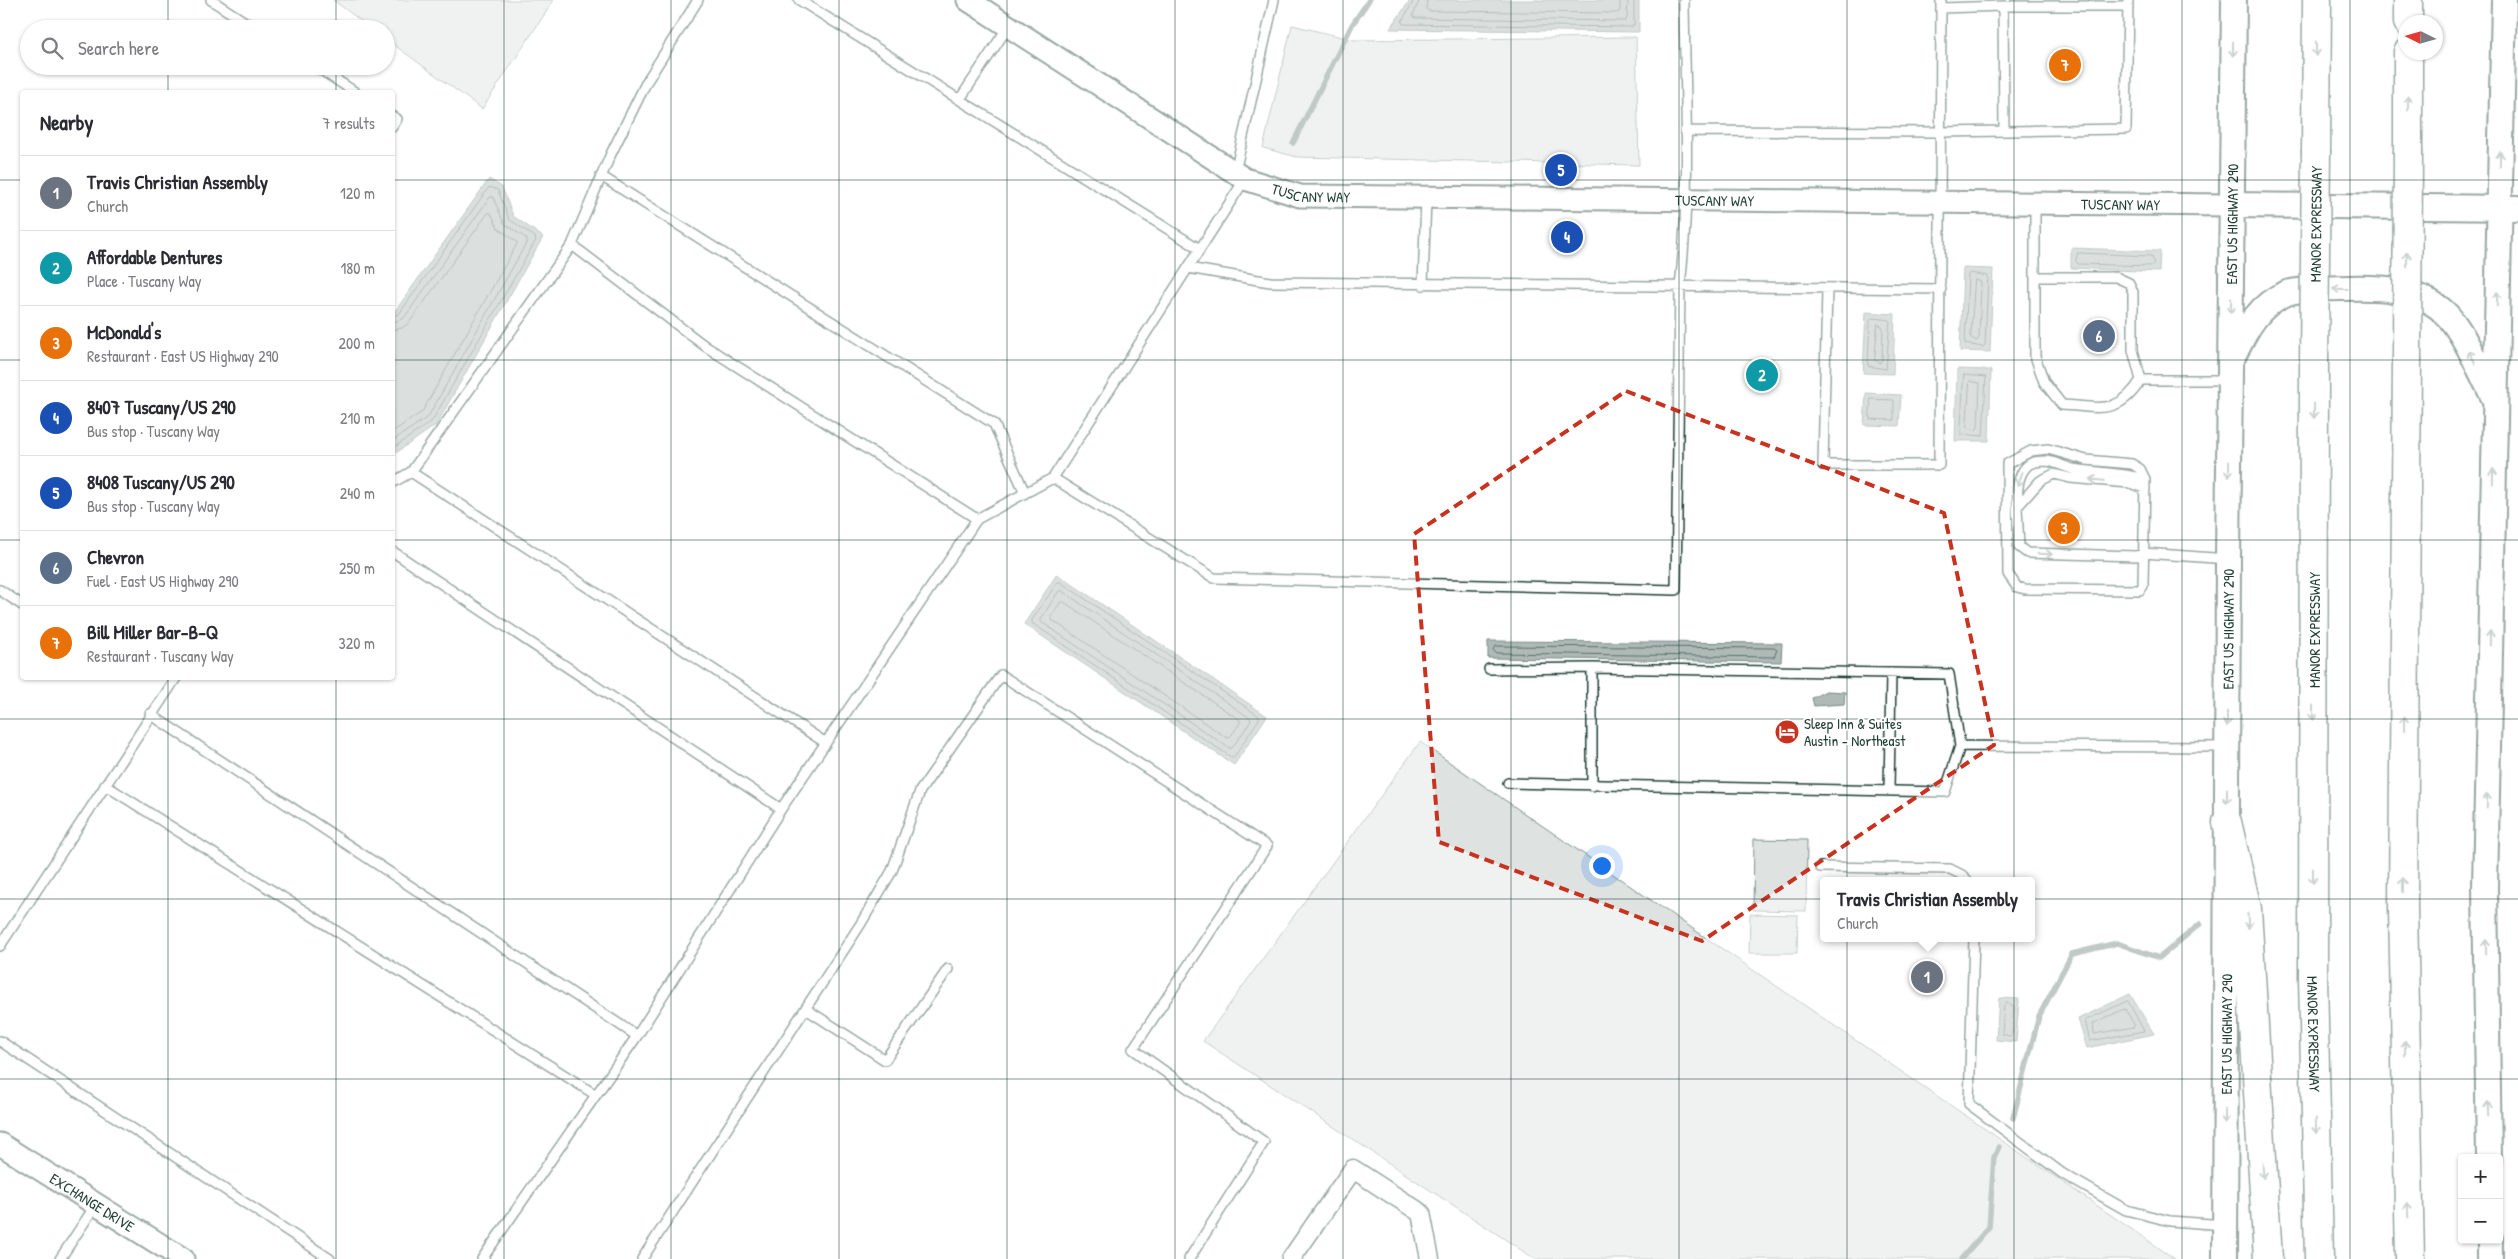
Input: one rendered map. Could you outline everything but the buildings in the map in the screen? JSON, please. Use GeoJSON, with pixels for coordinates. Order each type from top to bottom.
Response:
{"type":"FeatureCollection","features":[{"type":"Feature","properties":{"kind":"highway","name":"MANOR EXPRESSWAY"},"geometry":{"type":"LineString","coordinates":[[2317,0],[2314,362],[2313,976],[2319,1259]]}},
{"type":"Feature","properties":{"kind":"highway"},"geometry":{"type":"LineString","coordinates":[[2408,0],[2408,15]]}},
{"type":"Feature","properties":{"kind":"highway"},"geometry":{"type":"LineString","coordinates":[[2408,60],[2403,907],[2410,1259]]}},
{"type":"Feature","properties":{"kind":"highway"},"geometry":{"type":"LineString","coordinates":[[2227,822],[2247,910],[2268,1259]]}},
{"type":"Feature","properties":{"kind":"main road","name":"EAST US HIGHWAY 290"},"geometry":{"type":"LineString","coordinates":[[2225,1259],[2228,559],[2234,0]]}},
{"type":"Feature","properties":{"kind":"main road"},"geometry":{"type":"LineString","coordinates":[[2489,1154],[2485,887],[2495,400],[2508,208],[2504,0]]}},
{"type":"Feature","properties":{"kind":"main road","name":"TUSCANY WAY"},"geometry":{"type":"LineString","coordinates":[[2232,205],[2508,208]]}},
{"type":"Feature","properties":{"kind":"main road"},"geometry":{"type":"LineString","coordinates":[[2230,372],[2247,326],[2265,307],[2287,293],[2307,289],[2391,289],[2414,295],[2445,313],[2464,341],[2495,400]]}},
{"type":"Feature","properties":{"kind":"main road"},"geometry":{"type":"LineString","coordinates":[[2490,1244],[2490,1259]]}},
{"type":"Feature","properties":{"kind":"street","name":"TUSCANY WAY"},"geometry":{"type":"LineString","coordinates":[[968,0],[1240,175],[1300,196],[1942,200],[2232,205]]}},
{"type":"Feature","properties":{"kind":"street","name":"EXCHANGE DRIVE"},"geometry":{"type":"LineString","coordinates":[[0,1144],[97,1203],[183,1259]]}},
{"type":"Feature","properties":{"kind":"street"},"geometry":{"type":"LineString","coordinates":[[1291,1259],[1353,1169],[1421,1213],[1430,1259]]}},
{"type":"Feature","properties":{"kind":"lane"},"geometry":{"type":"LineString","coordinates":[[212,0],[242,20]]}},
{"type":"Feature","properties":{"kind":"lane"},"geometry":{"type":"LineString","coordinates":[[395,481],[411,472],[572,245],[602,176],[647,82],[698,0]]}},
{"type":"Feature","properties":{"kind":"lane"},"geometry":{"type":"LineString","coordinates":[[799,0],[1200,249]]}},
{"type":"Feature","properties":{"kind":"lane"},"geometry":{"type":"LineString","coordinates":[[1053,478],[1214,578],[1676,590],[1680,286],[1685,241],[1686,199],[1684,0]]}},
{"type":"Feature","properties":{"kind":"lane"},"geometry":{"type":"LineString","coordinates":[[482,1259],[637,1036],[781,810],[976,519],[1053,478],[1200,249],[1240,175],[1276,1]]}},
{"type":"Feature","properties":{"kind":"lane"},"geometry":{"type":"LineString","coordinates":[[1685,131],[1940,132],[2126,129],[2128,3],[2003,6],[1941,4],[1940,132],[1942,200],[1939,466],[1823,465],[1827,288]]}},
{"type":"Feature","properties":{"kind":"lane"},"geometry":{"type":"LineString","coordinates":[[2003,6],[2004,131]]}},
{"type":"Feature","properties":{"kind":"lane"},"geometry":{"type":"LineString","coordinates":[[960,100],[1009,26]]}},
{"type":"Feature","properties":{"kind":"lane"},"geometry":{"type":"LineString","coordinates":[[329,75],[352,90]]}},
{"type":"Feature","properties":{"kind":"lane"},"geometry":{"type":"LineString","coordinates":[[602,176],[994,424],[1025,493]]}},
{"type":"Feature","properties":{"kind":"lane"},"geometry":{"type":"LineString","coordinates":[[1423,285],[1426,197]]}},
{"type":"Feature","properties":{"kind":"lane"},"geometry":{"type":"LineString","coordinates":[[2035,202],[2035,356],[2044,382],[2062,405],[2113,407],[2133,393],[2142,380]]}},
{"type":"Feature","properties":{"kind":"lane"},"geometry":{"type":"LineString","coordinates":[[572,245],[705,346],[976,519]]}},
{"type":"Feature","properties":{"kind":"lane"},"geometry":{"type":"LineString","coordinates":[[1188,268],[1270,282],[1941,289]]}},
{"type":"Feature","properties":{"kind":"lane"},"geometry":{"type":"LineString","coordinates":[[2036,277],[2116,277],[2129,283],[2133,292],[2133,350],[2142,380]]}},
{"type":"Feature","properties":{"kind":"lane"},"geometry":{"type":"LineString","coordinates":[[2142,380],[2230,372]]}},
{"type":"Feature","properties":{"kind":"lane"},"geometry":{"type":"LineString","coordinates":[[2048,449],[2086,460],[2132,464],[2140,469],[2145,484],[2143,586],[2140,590],[2025,589],[2017,587],[2008,574],[2007,464],[2031,451],[2048,449]]}},
{"type":"Feature","properties":{"kind":"lane"},"geometry":{"type":"LineString","coordinates":[[2145,484],[2126,474],[2073,469],[2049,461],[2036,461],[2027,466],[2021,474],[2018,484],[2017,539],[2019,547],[2027,553],[2137,556],[2144,553],[2228,559]]}},
{"type":"Feature","properties":{"kind":"lane"},"geometry":{"type":"LineString","coordinates":[[411,472],[826,743]]}},
{"type":"Feature","properties":{"kind":"lane"},"geometry":{"type":"LineString","coordinates":[[2017,507],[2040,481],[2054,474],[2070,478],[2145,484]]}},
{"type":"Feature","properties":{"kind":"lane"},"geometry":{"type":"LineString","coordinates":[[395,553],[781,810]]}},
{"type":"Feature","properties":{"kind":"lane"},"geometry":{"type":"LineString","coordinates":[[0,590],[20,604]]}},
{"type":"Feature","properties":{"kind":"lane"},"geometry":{"type":"LineString","coordinates":[[1592,668],[1592,786]]}},
{"type":"Feature","properties":{"kind":"lane"},"geometry":{"type":"LineString","coordinates":[[1489,669],[1592,668],[1949,674],[1960,746],[1946,792],[1508,783]]}},
{"type":"Feature","properties":{"kind":"lane"},"geometry":{"type":"LineString","coordinates":[[1889,791],[1891,673]]}},
{"type":"Feature","properties":{"kind":"lane"},"geometry":{"type":"LineString","coordinates":[[642,1259],[806,1009],[892,871],[920,791],[1001,675],[1268,846],[1133,1049],[1264,1142],[1189,1259]]}},
{"type":"Feature","properties":{"kind":"lane"},"geometry":{"type":"LineString","coordinates":[[0,946],[150,714],[175,680]]}},
{"type":"Feature","properties":{"kind":"lane"},"geometry":{"type":"LineString","coordinates":[[150,714],[637,1036]]}},
{"type":"Feature","properties":{"kind":"lane"},"geometry":{"type":"LineString","coordinates":[[1960,746],[2227,747]]}},
{"type":"Feature","properties":{"kind":"lane"},"geometry":{"type":"LineString","coordinates":[[105,785],[596,1095]]}},
{"type":"Feature","properties":{"kind":"lane"},"geometry":{"type":"LineString","coordinates":[[1820,867],[1950,869],[1965,877]]}},
{"type":"Feature","properties":{"kind":"lane"},"geometry":{"type":"LineString","coordinates":[[1974,942],[1969,1104],[2063,1174],[2126,1210],[2170,1221],[2225,1225]]}},
{"type":"Feature","properties":{"kind":"lane"},"geometry":{"type":"LineString","coordinates":[[806,1009],[885,1060],[948,969]]}},
{"type":"Feature","properties":{"kind":"lane"},"geometry":{"type":"LineString","coordinates":[[0,1041],[330,1259]]}},
{"type":"Feature","properties":{"kind":"lane"},"geometry":{"type":"LineString","coordinates":[[60,1259],[97,1203]]}},
{"type":"Feature","properties":{"kind":"highlighted area"},"geometry":{"type":"Polygon","coordinates":[[[1626,391],[1944,513],[1994,745],[1702,941],[1439,842],[1414,534],[1626,391]]]}},
{"type":"Feature","properties":{"kind":"shaded area"},"geometry":{"type":"Polygon","coordinates":[[[333,0],[554,0],[482,109],[395,46],[395,20],[360,20],[333,0]]]}},
{"type":"Feature","properties":{"kind":"shaded area"},"geometry":{"type":"Polygon","coordinates":[[[1292,25],[1354,40],[1636,37],[1639,165],[1297,157],[1263,148],[1292,25]]]}},
{"type":"Feature","properties":{"kind":"shaded area"},"geometry":{"type":"Polygon","coordinates":[[[1420,742],[2175,1259],[1535,1259],[1203,1041],[1420,742]]]}},
{"type":"Feature","properties":{"kind":"shaded area"},"geometry":{"type":"Polygon","coordinates":[[[1754,839],[1807,840],[1806,911],[1753,910],[1754,839]]]}},
{"type":"Feature","properties":{"kind":"shaded area"},"geometry":{"type":"Polygon","coordinates":[[[1750,914],[1798,915],[1797,953],[1749,953],[1750,914]]]}},
{"type":"Feature","properties":{"kind":"water"},"geometry":{"type":"Polygon","coordinates":[[[1410,0],[1639,0],[1639,32],[1390,29],[1410,0]]]}},
{"type":"Feature","properties":{"kind":"water"},"geometry":{"type":"Polygon","coordinates":[[[489,179],[502,187],[513,216],[543,237],[436,425],[395,454],[395,311],[489,179]]]}},
{"type":"Feature","properties":{"kind":"water"},"geometry":{"type":"Polygon","coordinates":[[[2071,248],[2160,251],[2159,272],[2071,268],[2071,248]]]}},
{"type":"Feature","properties":{"kind":"water"},"geometry":{"type":"Polygon","coordinates":[[[1963,268],[1993,269],[1990,352],[1960,351],[1963,268]]]}},
{"type":"Feature","properties":{"kind":"water"},"geometry":{"type":"Polygon","coordinates":[[[1866,312],[1895,314],[1893,374],[1863,373],[1866,312]]]}},
{"type":"Feature","properties":{"kind":"water"},"geometry":{"type":"Polygon","coordinates":[[[1957,369],[1991,370],[1989,441],[1955,441],[1957,369]]]}},
{"type":"Feature","properties":{"kind":"water"},"geometry":{"type":"Polygon","coordinates":[[[1866,393],[1901,395],[1899,426],[1864,425],[1866,393]]]}},
{"type":"Feature","properties":{"kind":"water"},"geometry":{"type":"Polygon","coordinates":[[[1057,574],[1267,716],[1234,765],[1024,624],[1057,574]]]}},
{"type":"Feature","properties":{"kind":"water"},"geometry":{"type":"Polygon","coordinates":[[[1488,641],[1782,643],[1781,662],[1488,658],[1488,641]]]}},
{"type":"Feature","properties":{"kind":"water"},"geometry":{"type":"Polygon","coordinates":[[[1826,691],[1845,692],[1844,704],[1814,706],[1812,698],[1826,691]]]}},
{"type":"Feature","properties":{"kind":"water"},"geometry":{"type":"Polygon","coordinates":[[[2130,994],[2154,1034],[2087,1048],[2078,1019],[2130,994]]]}},
{"type":"Feature","properties":{"kind":"water"},"geometry":{"type":"Polygon","coordinates":[[[1999,998],[2019,999],[2016,1042],[1996,1040],[1999,998]]]}},
{"type":"Feature","properties":{"kind":"waterway"},"geometry":{"type":"LineString","coordinates":[[1293,143],[1352,25],[1369,0]]}},
{"type":"Feature","properties":{"kind":"waterway"},"geometry":{"type":"LineString","coordinates":[[2013,1118],[2039,1016],[2072,954],[2117,943],[2159,958],[2200,924]]}},
{"type":"Feature","properties":{"kind":"waterway"},"geometry":{"type":"LineString","coordinates":[[1961,1259],[1989,1227],[1994,1157],[1999,1147]]}},
{"type":"Feature","properties":{"kind":"place","name":"Bill Miller Bar-B-Q"},"geometry":{"type":"Point","coordinates":[2065,65]}},
{"type":"Feature","properties":{"kind":"place","name":"8408 Tuscany/US 290"},"geometry":{"type":"Point","coordinates":[1561,170]}},
{"type":"Feature","properties":{"kind":"place","name":"8407 Tuscany/US 290"},"geometry":{"type":"Point","coordinates":[1567,237]}},
{"type":"Feature","properties":{"kind":"place","name":"Chevron"},"geometry":{"type":"Point","coordinates":[2099,336]}},
{"type":"Feature","properties":{"kind":"place","name":"Affordable Dentures"},"geometry":{"type":"Point","coordinates":[1762,375]}},
{"type":"Feature","properties":{"kind":"place","name":"McDonald's"},"geometry":{"type":"Point","coordinates":[2064,528]}},
{"type":"Feature","properties":{"kind":"place","name":"Sleep Inn & Suites Austin - Northeast"},"geometry":{"type":"Point","coordinates":[1787,732]}},
{"type":"Feature","properties":{"kind":"place","name":"Travis Christian Assembly"},"geometry":{"type":"Point","coordinates":[1927,977]}}]}
